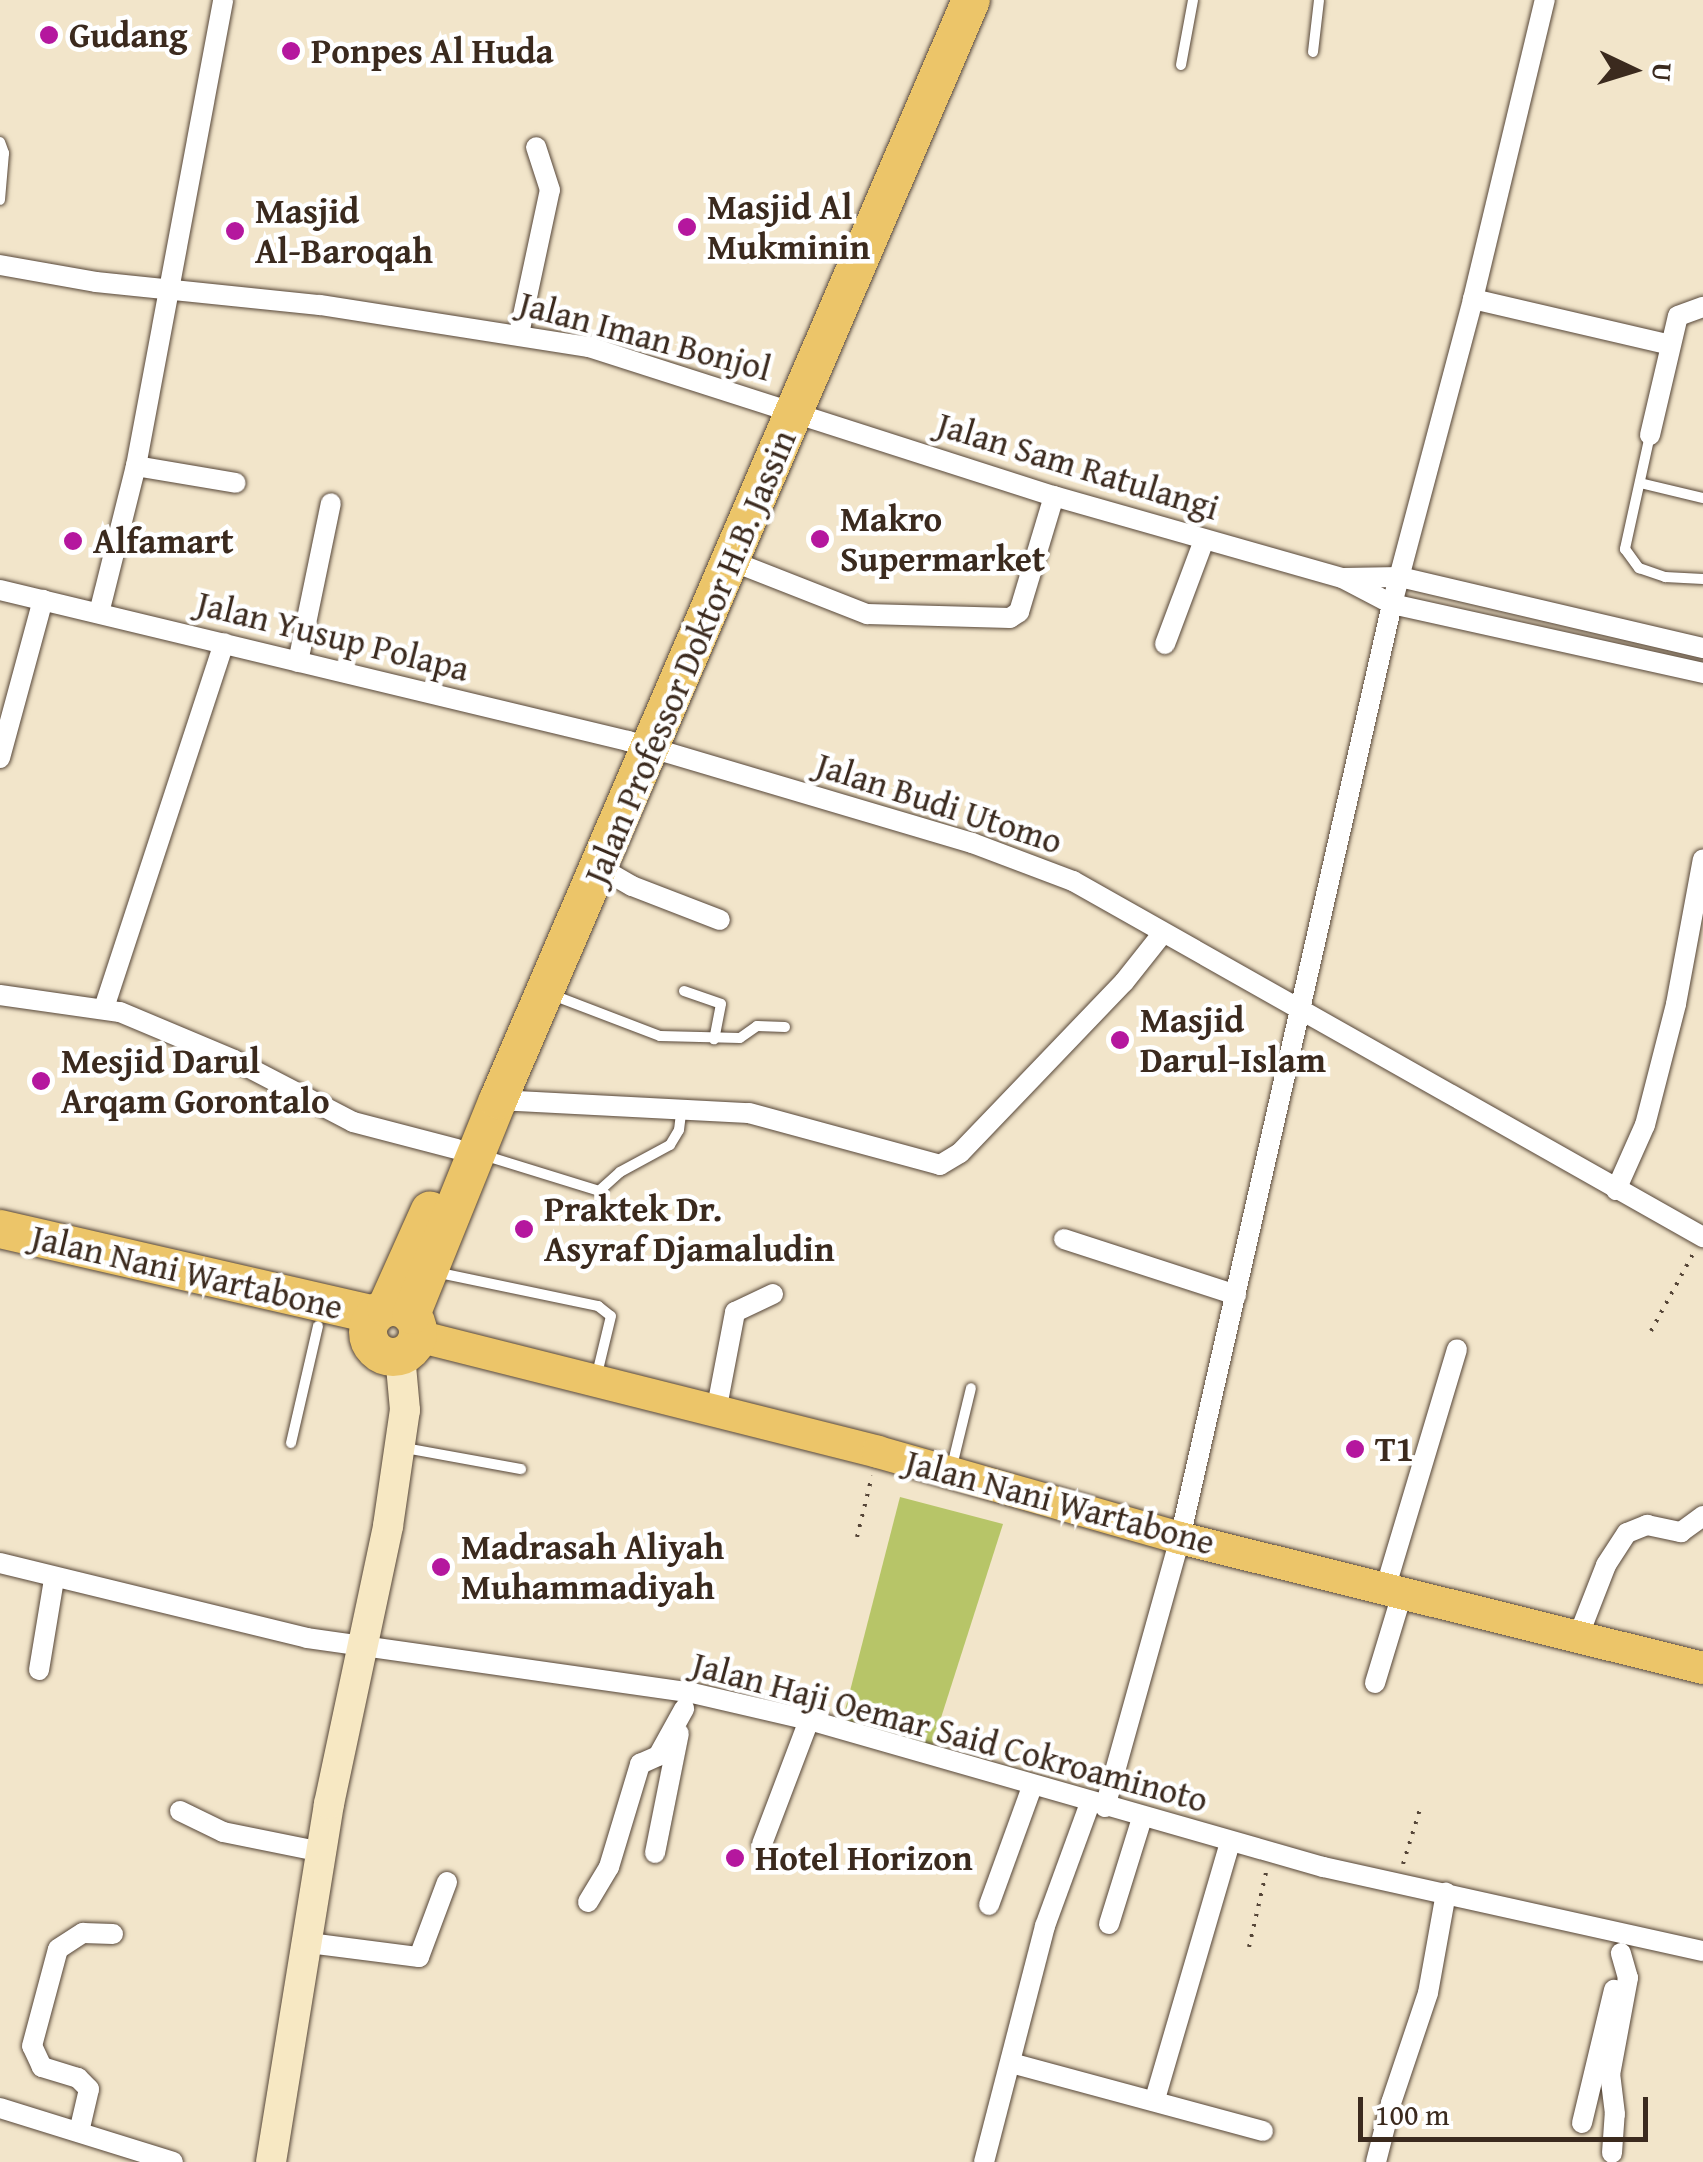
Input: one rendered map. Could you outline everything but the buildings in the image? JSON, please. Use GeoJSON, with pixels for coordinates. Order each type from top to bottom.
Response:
{"type":"FeatureCollection","features":[{"type":"Feature","properties":{"kind":"highway","name":"Jalan Professor Doktor H.B. Jassin"},"geometry":{"type":"LineString","coordinates":[[898,150],[952,0]]}},
{"type":"Feature","properties":{"kind":"highway","name":"Jalan Professor Doktor H.B. Jassin"},"geometry":{"type":"LineString","coordinates":[[393,1328],[639,744],[898,150],[971,0]]}},
{"type":"Feature","properties":{"kind":"highway","name":"Jalan Professor Doktor H.B. Jassin"},"geometry":{"type":"LineString","coordinates":[[393,1328],[432,1272],[467,1151],[498,1100],[537,991],[599,867],[639,744]]}},
{"type":"Feature","properties":{"kind":"highway","name":"Jalan Nani Wartabone"},"geometry":{"type":"LineString","coordinates":[[0,1229],[393,1328]]}},
{"type":"Feature","properties":{"kind":"highway","name":"Jalan Nani Wartabone"},"geometry":{"type":"LineString","coordinates":[[0,1249],[318,1326],[393,1328]]}},
{"type":"Feature","properties":{"kind":"main road","name":"Jalan Nani Wartabone"},"geometry":{"type":"LineString","coordinates":[[393,1328],[878,1452],[1180,1538],[1703,1668]]}},
{"type":"Feature","properties":{"kind":"street"},"geometry":{"type":"LineString","coordinates":[[99,612],[136,466],[223,0]]}},
{"type":"Feature","properties":{"kind":"street"},"geometry":{"type":"LineString","coordinates":[[984,2162],[1045,1926],[1097,1805],[1180,1538],[1392,604],[1474,300],[1545,0]]}},
{"type":"Feature","properties":{"kind":"street"},"geometry":{"type":"LineString","coordinates":[[519,334],[550,190],[536,147]]}},
{"type":"Feature","properties":{"kind":"street","name":"Jalan Iman Bonjol"},"geometry":{"type":"LineString","coordinates":[[0,266],[170,292],[320,304],[519,334],[589,348],[788,409]]}},
{"type":"Feature","properties":{"kind":"street"},"geometry":{"type":"LineString","coordinates":[[1474,300],[1670,345]]}},
{"type":"Feature","properties":{"kind":"street"},"geometry":{"type":"LineString","coordinates":[[1650,434],[1678,316],[1686,309],[1703,306]]}},
{"type":"Feature","properties":{"kind":"street","name":"Jalan Sam Ratulangi"},"geometry":{"type":"LineString","coordinates":[[788,409],[1054,496],[1342,578],[1392,604],[1703,673]]}},
{"type":"Feature","properties":{"kind":"street"},"geometry":{"type":"LineString","coordinates":[[136,466],[236,483]]}},
{"type":"Feature","properties":{"kind":"street"},"geometry":{"type":"LineString","coordinates":[[722,557],[867,614],[1010,618],[1019,612],[1054,496]]}},
{"type":"Feature","properties":{"kind":"street"},"geometry":{"type":"LineString","coordinates":[[298,662],[331,503]]}},
{"type":"Feature","properties":{"kind":"street"},"geometry":{"type":"LineString","coordinates":[[1165,644],[1204,540]]}},
{"type":"Feature","properties":{"kind":"street","name":"Jalan Sam Ratulangi"},"geometry":{"type":"LineString","coordinates":[[1342,578],[1400,577],[1703,648]]}},
{"type":"Feature","properties":{"kind":"street","name":"Jalan Yusup Polapa"},"geometry":{"type":"LineString","coordinates":[[0,590],[639,744]]}},
{"type":"Feature","properties":{"kind":"street"},"geometry":{"type":"LineString","coordinates":[[0,758],[43,600]]}},
{"type":"Feature","properties":{"kind":"street"},"geometry":{"type":"LineString","coordinates":[[104,1008],[224,643]]}},
{"type":"Feature","properties":{"kind":"street","name":"Jalan Budi Utomo"},"geometry":{"type":"LineString","coordinates":[[639,744],[972,842],[1072,881],[1703,1237]]}},
{"type":"Feature","properties":{"kind":"street"},"geometry":{"type":"LineString","coordinates":[[1616,1190],[1645,1125],[1676,1004],[1703,859]]}},
{"type":"Feature","properties":{"kind":"street"},"geometry":{"type":"LineString","coordinates":[[599,867],[632,886],[720,920]]}},
{"type":"Feature","properties":{"kind":"street"},"geometry":{"type":"LineString","coordinates":[[498,1100],[749,1113],[940,1165],[948,1162],[1124,982],[1162,934]]}},
{"type":"Feature","properties":{"kind":"street"},"geometry":{"type":"LineString","coordinates":[[0,996],[104,1008],[234,1060],[353,1122],[467,1151]]}},
{"type":"Feature","properties":{"kind":"street"},"geometry":{"type":"LineString","coordinates":[[1064,1239],[1236,1295]]}},
{"type":"Feature","properties":{"kind":"street"},"geometry":{"type":"LineString","coordinates":[[716,1412],[735,1312],[773,1294]]}},
{"type":"Feature","properties":{"kind":"street"},"geometry":{"type":"LineString","coordinates":[[271,2162],[322,1852],[400,1447],[405,1382],[393,1328]]}},
{"type":"Feature","properties":{"kind":"street"},"geometry":{"type":"LineString","coordinates":[[1376,1683],[1395,1589],[1457,1349]]}},
{"type":"Feature","properties":{"kind":"street"},"geometry":{"type":"LineString","coordinates":[[1578,1638],[1606,1566],[1627,1533],[1647,1525],[1680,1532],[1703,1516]]}},
{"type":"Feature","properties":{"kind":"street","name":"Jalan Haji Oemar Said Cokroaminoto"},"geometry":{"type":"LineString","coordinates":[[0,1563],[215,1618],[808,1720],[1271,1854],[1446,1893],[1622,1944],[1703,1950]]}},
{"type":"Feature","properties":{"kind":"street"},"geometry":{"type":"LineString","coordinates":[[39,1670],[54,1579]]}},
{"type":"Feature","properties":{"kind":"street"},"geometry":{"type":"LineString","coordinates":[[655,1853],[686,1700]]}},
{"type":"Feature","properties":{"kind":"street"},"geometry":{"type":"LineString","coordinates":[[588,1902],[609,1866],[640,1764],[658,1756],[686,1700]]}},
{"type":"Feature","properties":{"kind":"street"},"geometry":{"type":"LineString","coordinates":[[762,1844],[808,1720]]}},
{"type":"Feature","properties":{"kind":"street"},"geometry":{"type":"LineString","coordinates":[[989,1905],[1032,1787]]}},
{"type":"Feature","properties":{"kind":"street"},"geometry":{"type":"LineString","coordinates":[[180,1811],[223,1832],[322,1852]]}},
{"type":"Feature","properties":{"kind":"street"},"geometry":{"type":"LineString","coordinates":[[1109,1924],[1142,1818]]}},
{"type":"Feature","properties":{"kind":"street"},"geometry":{"type":"LineString","coordinates":[[1156,2099],[1230,1842]]}},
{"type":"Feature","properties":{"kind":"street"},"geometry":{"type":"LineString","coordinates":[[309,1943],[419,1957],[446,1882]]}},
{"type":"Feature","properties":{"kind":"street"},"geometry":{"type":"LineString","coordinates":[[1376,2162],[1390,2103],[1428,1992],[1446,1893]]}},
{"type":"Feature","properties":{"kind":"street"},"geometry":{"type":"LineString","coordinates":[[80,2132],[89,2089],[78,2078],[42,2067],[32,2046],[58,1948],[83,1933],[113,1934]]}},
{"type":"Feature","properties":{"kind":"street"},"geometry":{"type":"LineString","coordinates":[[1582,2123],[1622,1944]]}},
{"type":"Feature","properties":{"kind":"street"},"geometry":{"type":"LineString","coordinates":[[1612,2153],[1615,2114],[1610,2074],[1628,1978],[1622,1944]]}},
{"type":"Feature","properties":{"kind":"street"},"geometry":{"type":"LineString","coordinates":[[1010,2062],[1263,2131]]}},
{"type":"Feature","properties":{"kind":"street"},"geometry":{"type":"LineString","coordinates":[[0,2108],[173,2162]]}},
{"type":"Feature","properties":{"kind":"lane"},"geometry":{"type":"LineString","coordinates":[[1182,65],[1193,0]]}},
{"type":"Feature","properties":{"kind":"lane"},"geometry":{"type":"LineString","coordinates":[[1313,52],[1319,0]]}},
{"type":"Feature","properties":{"kind":"lane"},"geometry":{"type":"LineString","coordinates":[[0,142],[4,153],[0,200]]}},
{"type":"Feature","properties":{"kind":"lane"},"geometry":{"type":"LineString","coordinates":[[1650,434],[1626,549],[1631,560],[1665,577],[1703,579]]}},
{"type":"Feature","properties":{"kind":"lane"},"geometry":{"type":"LineString","coordinates":[[1640,484],[1703,498]]}},
{"type":"Feature","properties":{"kind":"lane"},"geometry":{"type":"LineString","coordinates":[[537,991],[642,1033],[714,1039],[740,1038],[757,1026],[786,1028]]}},
{"type":"Feature","properties":{"kind":"lane"},"geometry":{"type":"LineString","coordinates":[[684,991],[721,1004],[714,1039]]}},
{"type":"Feature","properties":{"kind":"lane"},"geometry":{"type":"LineString","coordinates":[[467,1151],[599,1192],[620,1172],[670,1145],[680,1130],[682,1108]]}},
{"type":"Feature","properties":{"kind":"lane"},"geometry":{"type":"LineString","coordinates":[[432,1272],[598,1306],[612,1316],[596,1380]]}},
{"type":"Feature","properties":{"kind":"lane"},"geometry":{"type":"LineString","coordinates":[[291,1443],[318,1326]]}},
{"type":"Feature","properties":{"kind":"lane"},"geometry":{"type":"LineString","coordinates":[[950,1472],[971,1388]]}},
{"type":"Feature","properties":{"kind":"lane"},"geometry":{"type":"LineString","coordinates":[[400,1447],[522,1469]]}},
{"type":"Feature","properties":{"kind":"path"},"geometry":{"type":"LineString","coordinates":[[1651,1332],[1703,1237]]}},
{"type":"Feature","properties":{"kind":"path"},"geometry":{"type":"LineString","coordinates":[[857,1537],[878,1452]]}},
{"type":"Feature","properties":{"kind":"path"},"geometry":{"type":"LineString","coordinates":[[1396,1883],[1420,1809]]}},
{"type":"Feature","properties":{"kind":"path"},"geometry":{"type":"LineString","coordinates":[[1249,1947],[1271,1854]]}},
{"type":"Feature","properties":{"kind":"green space"},"geometry":{"type":"Polygon","coordinates":[[[900,1497],[1003,1524],[931,1749],[842,1722],[900,1497]]]}},
{"type":"Feature","properties":{"kind":"place","name":"Gudang"},"geometry":{"type":"Point","coordinates":[49,35]}},
{"type":"Feature","properties":{"kind":"place","name":"Ponpes Al Huda"},"geometry":{"type":"Point","coordinates":[291,51]}},
{"type":"Feature","properties":{"kind":"place","name":"Masjid Al Mukminin"},"geometry":{"type":"Point","coordinates":[687,227]}},
{"type":"Feature","properties":{"kind":"place","name":"Masjid Al-Baroqah"},"geometry":{"type":"Point","coordinates":[235,231]}},
{"type":"Feature","properties":{"kind":"place","name":"Makro Supermarket"},"geometry":{"type":"Point","coordinates":[820,539]}},
{"type":"Feature","properties":{"kind":"place","name":"Alfamart"},"geometry":{"type":"Point","coordinates":[73,541]}},
{"type":"Feature","properties":{"kind":"place","name":"Masjid Darul-Islam"},"geometry":{"type":"Point","coordinates":[1120,1040]}},
{"type":"Feature","properties":{"kind":"place","name":"Mesjid Darul Arqam Gorontalo"},"geometry":{"type":"Point","coordinates":[41,1081]}},
{"type":"Feature","properties":{"kind":"place","name":"Praktek Dr. Asyraf Djamaludin"},"geometry":{"type":"Point","coordinates":[524,1229]}},
{"type":"Feature","properties":{"kind":"place","name":"T1"},"geometry":{"type":"Point","coordinates":[1355,1449]}},
{"type":"Feature","properties":{"kind":"place","name":"Madrasah Aliyah Muhammadiyah"},"geometry":{"type":"Point","coordinates":[441,1567]}},
{"type":"Feature","properties":{"kind":"place","name":"Hotel Horizon"},"geometry":{"type":"Point","coordinates":[735,1858]}}]}
